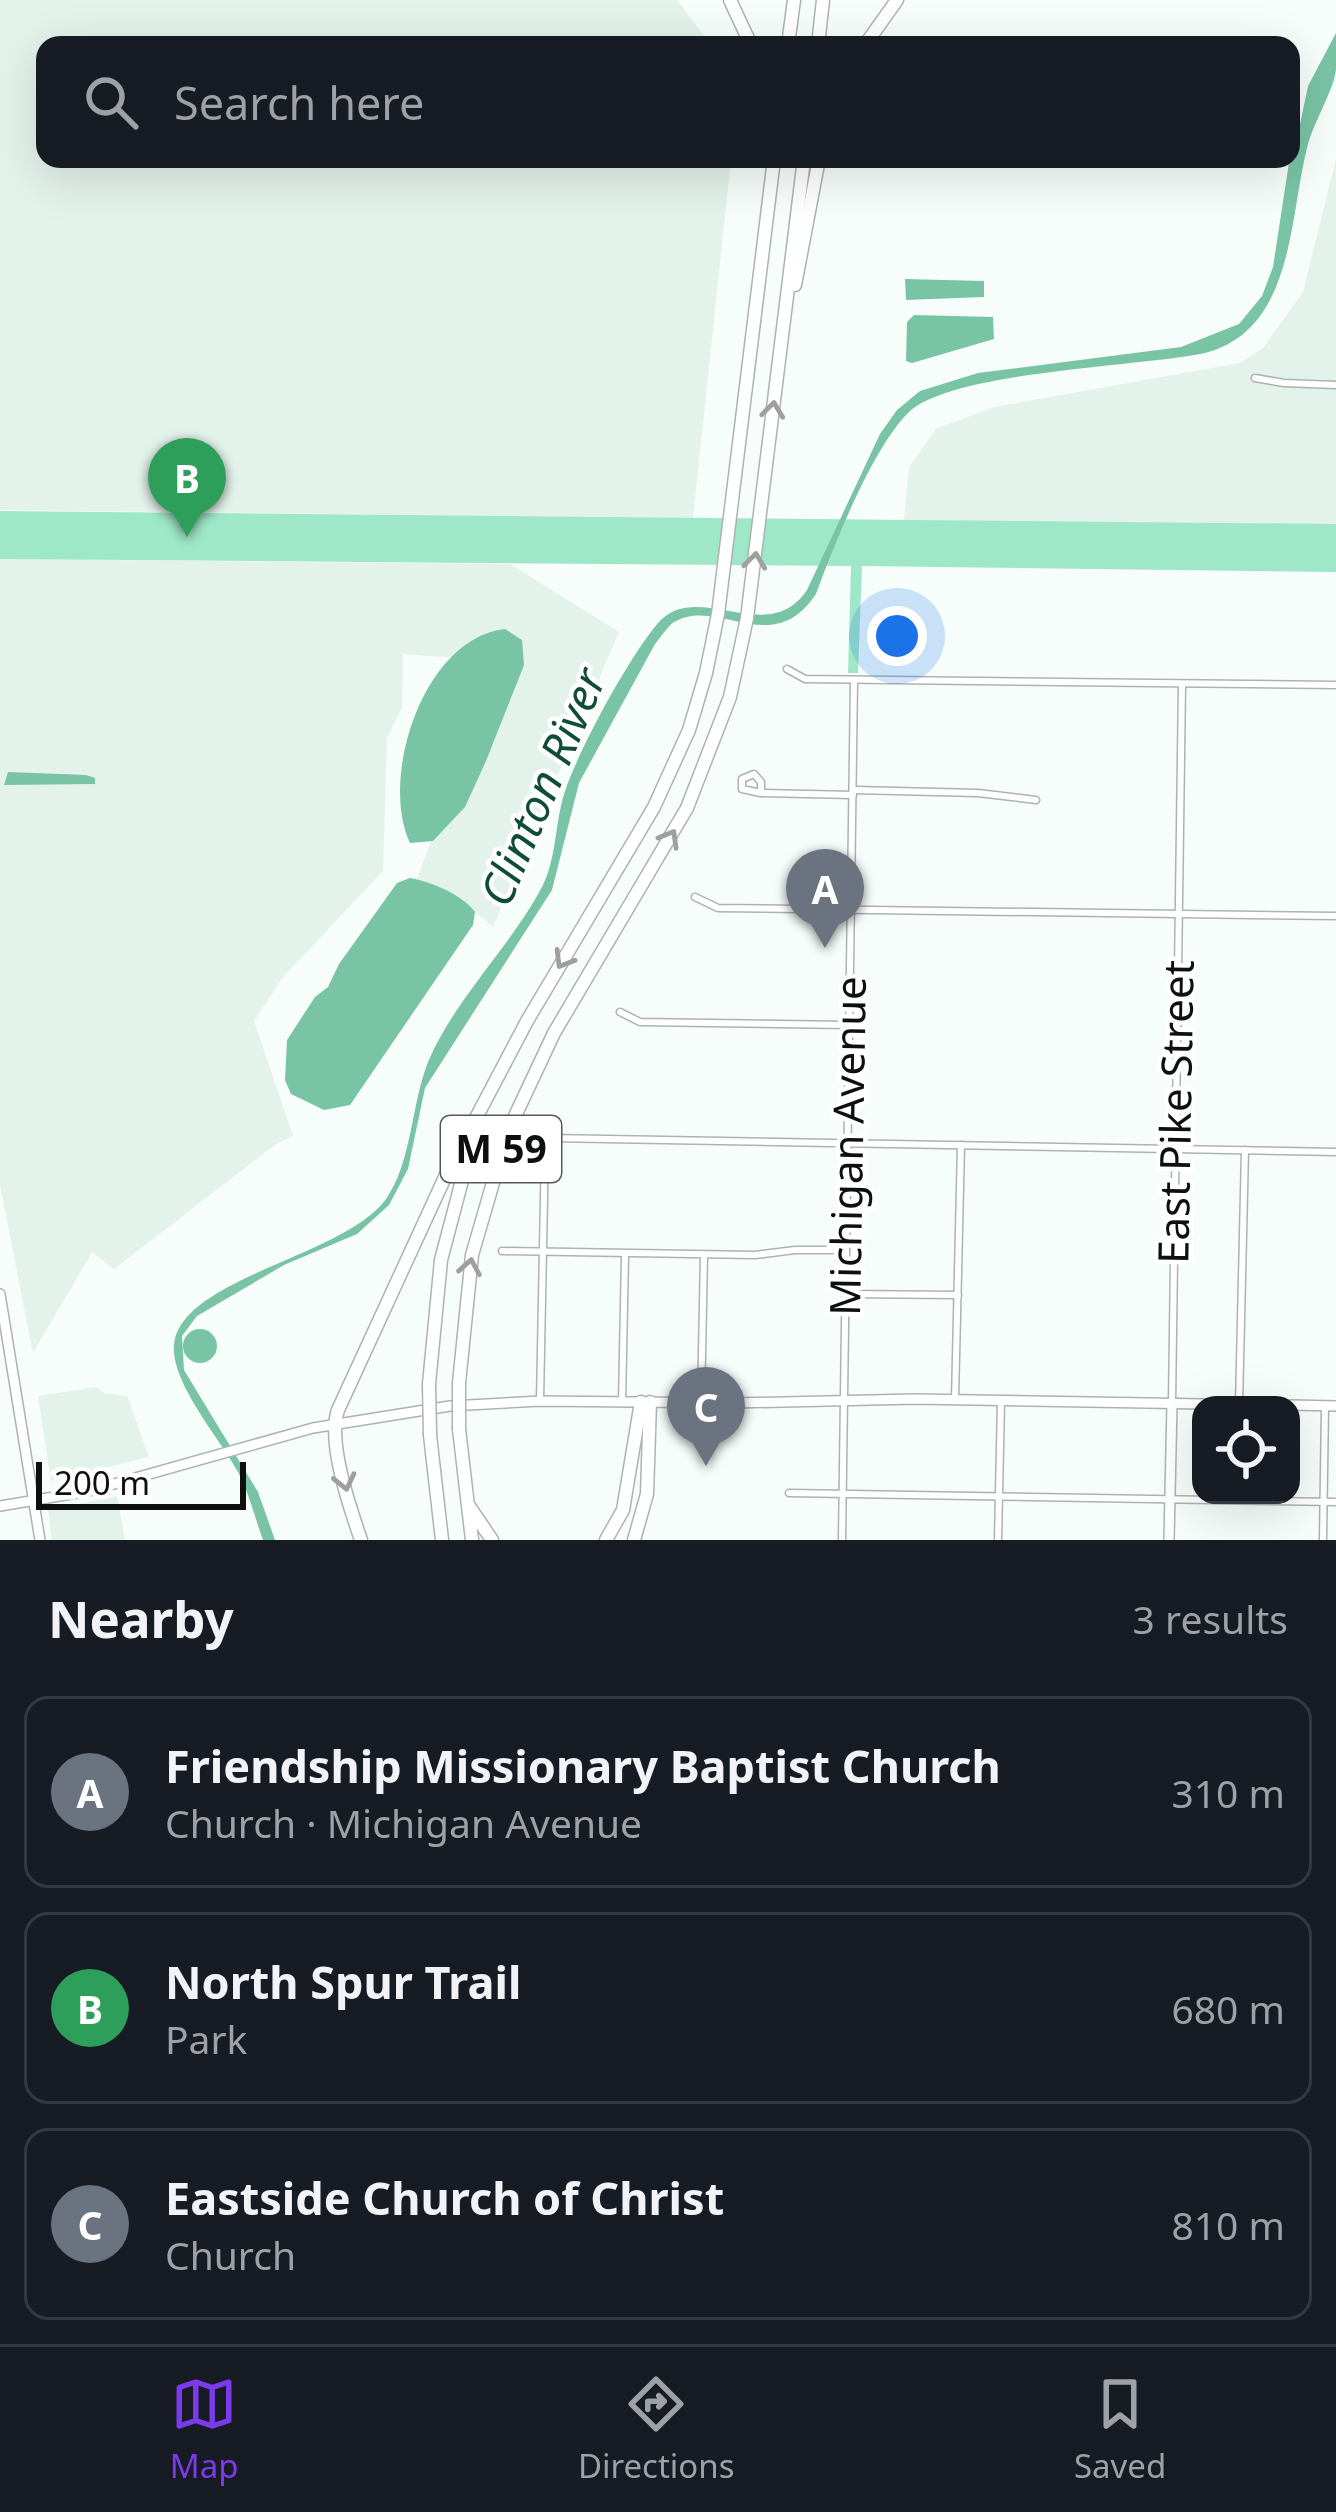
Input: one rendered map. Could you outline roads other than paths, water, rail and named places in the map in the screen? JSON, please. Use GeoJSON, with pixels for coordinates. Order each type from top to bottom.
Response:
{"type":"FeatureCollection","features":[{"type":"Feature","properties":{"kind":"highway"},"geometry":{"type":"LineString","coordinates":[[730,0],[748,36]]}},
{"type":"Feature","properties":{"kind":"highway"},"geometry":{"type":"LineString","coordinates":[[789,36],[794,0]]}},
{"type":"Feature","properties":{"kind":"highway"},"geometry":{"type":"LineString","coordinates":[[819,36],[824,0]]}},
{"type":"Feature","properties":{"kind":"highway"},"geometry":{"type":"LineString","coordinates":[[871,36],[896,0]]}},
{"type":"Feature","properties":{"kind":"highway","name":"M 59"},"geometry":{"type":"LineString","coordinates":[[442,1540],[429,1384],[433,1315],[446,1235],[465,1162],[492,1090],[536,1004],[664,788],[695,712],[720,595],[769,168]]}},
{"type":"Feature","properties":{"kind":"highway","name":"M 59"},"geometry":{"type":"LineString","coordinates":[[472,1540],[459,1429],[459,1383],[472,1255],[508,1131],[554,1033],[695,791],[719,733],[744,639],[803,168]]}},
{"type":"Feature","properties":{"kind":"highway"},"geometry":{"type":"LineString","coordinates":[[787,295],[796,283],[817,168]]}},
{"type":"Feature","properties":{"kind":"highway"},"geometry":{"type":"LineString","coordinates":[[362,1540],[344,1481],[334,1424],[446,1175],[492,1090]]}},
{"type":"Feature","properties":{"kind":"highway"},"geometry":{"type":"LineString","coordinates":[[606,1540],[626,1499],[646,1402]]}},
{"type":"Feature","properties":{"kind":"highway"},"geometry":{"type":"LineString","coordinates":[[634,1540],[647,1495],[646,1402]]}},
{"type":"Feature","properties":{"kind":"highway"},"geometry":{"type":"LineString","coordinates":[[467,1503],[492,1540]]}},
{"type":"Feature","properties":{"kind":"main road"},"geometry":{"type":"LineString","coordinates":[[0,1294],[40,1540]]}},
{"type":"Feature","properties":{"kind":"main road"},"geometry":{"type":"LineString","coordinates":[[0,1506],[106,1487],[334,1424],[436,1407],[540,1401],[1192,1404]]}},
{"type":"Feature","properties":{"kind":"main road","name":"East Pike Street"},"geometry":{"type":"LineString","coordinates":[[1169,1540],[1172,1404]]}},
{"type":"Feature","properties":{"kind":"street"},"geometry":{"type":"LineString","coordinates":[[1256,378],[1336,385]]}},
{"type":"Feature","properties":{"kind":"street"},"geometry":{"type":"LineString","coordinates":[[787,669],[803,679],[1336,686]]}},
{"type":"Feature","properties":{"kind":"street","name":"Michigan Avenue"},"geometry":{"type":"LineString","coordinates":[[842,1540],[854,680]]}},
{"type":"Feature","properties":{"kind":"street","name":"East Pike Street"},"geometry":{"type":"LineString","coordinates":[[1172,1404],[1182,684]]}},
{"type":"Feature","properties":{"kind":"street"},"geometry":{"type":"LineString","coordinates":[[761,794],[978,793],[1036,800]]}},
{"type":"Feature","properties":{"kind":"street"},"geometry":{"type":"LineString","coordinates":[[695,897],[718,908],[1336,916]]}},
{"type":"Feature","properties":{"kind":"street"},"geometry":{"type":"LineString","coordinates":[[620,1012],[640,1022],[849,1025]]}},
{"type":"Feature","properties":{"kind":"street"},"geometry":{"type":"LineString","coordinates":[[540,1401],[548,1140],[1336,1152]]}},
{"type":"Feature","properties":{"kind":"street"},"geometry":{"type":"LineString","coordinates":[[955,1400],[961,1145]]}},
{"type":"Feature","properties":{"kind":"street"},"geometry":{"type":"LineString","coordinates":[[1239,1396],[1245,1150]]}},
{"type":"Feature","properties":{"kind":"street"},"geometry":{"type":"LineString","coordinates":[[502,1251],[704,1255],[846,1250]]}},
{"type":"Feature","properties":{"kind":"street"},"geometry":{"type":"LineString","coordinates":[[622,1402],[625,1254]]}},
{"type":"Feature","properties":{"kind":"street"},"geometry":{"type":"LineString","coordinates":[[701,1403],[704,1255]]}},
{"type":"Feature","properties":{"kind":"street"},"geometry":{"type":"LineString","coordinates":[[845,1294],[958,1295]]}},
{"type":"Feature","properties":{"kind":"street"},"geometry":{"type":"LineString","coordinates":[[998,1540],[1001,1401]]}},
{"type":"Feature","properties":{"kind":"street"},"geometry":{"type":"LineString","coordinates":[[1322,1540],[1330,1406]]}},
{"type":"Feature","properties":{"kind":"street"},"geometry":{"type":"LineString","coordinates":[[789,1492],[1336,1502]]}},
{"type":"Feature","properties":{"kind":"place","name":"North Spur Trail"},"geometry":{"type":"Point","coordinates":[187,537]}},
{"type":"Feature","properties":{"kind":"place","name":"Friendship Missionary Baptist Church"},"geometry":{"type":"Point","coordinates":[825,948]}},
{"type":"Feature","properties":{"kind":"place","name":"Eastside Church of Christ"},"geometry":{"type":"Point","coordinates":[706,1466]}},
{"type":"Feature","properties":{"kind":"water label","name":"Clinton River"},"geometry":{"type":"Point","coordinates":[543,787]}}]}
